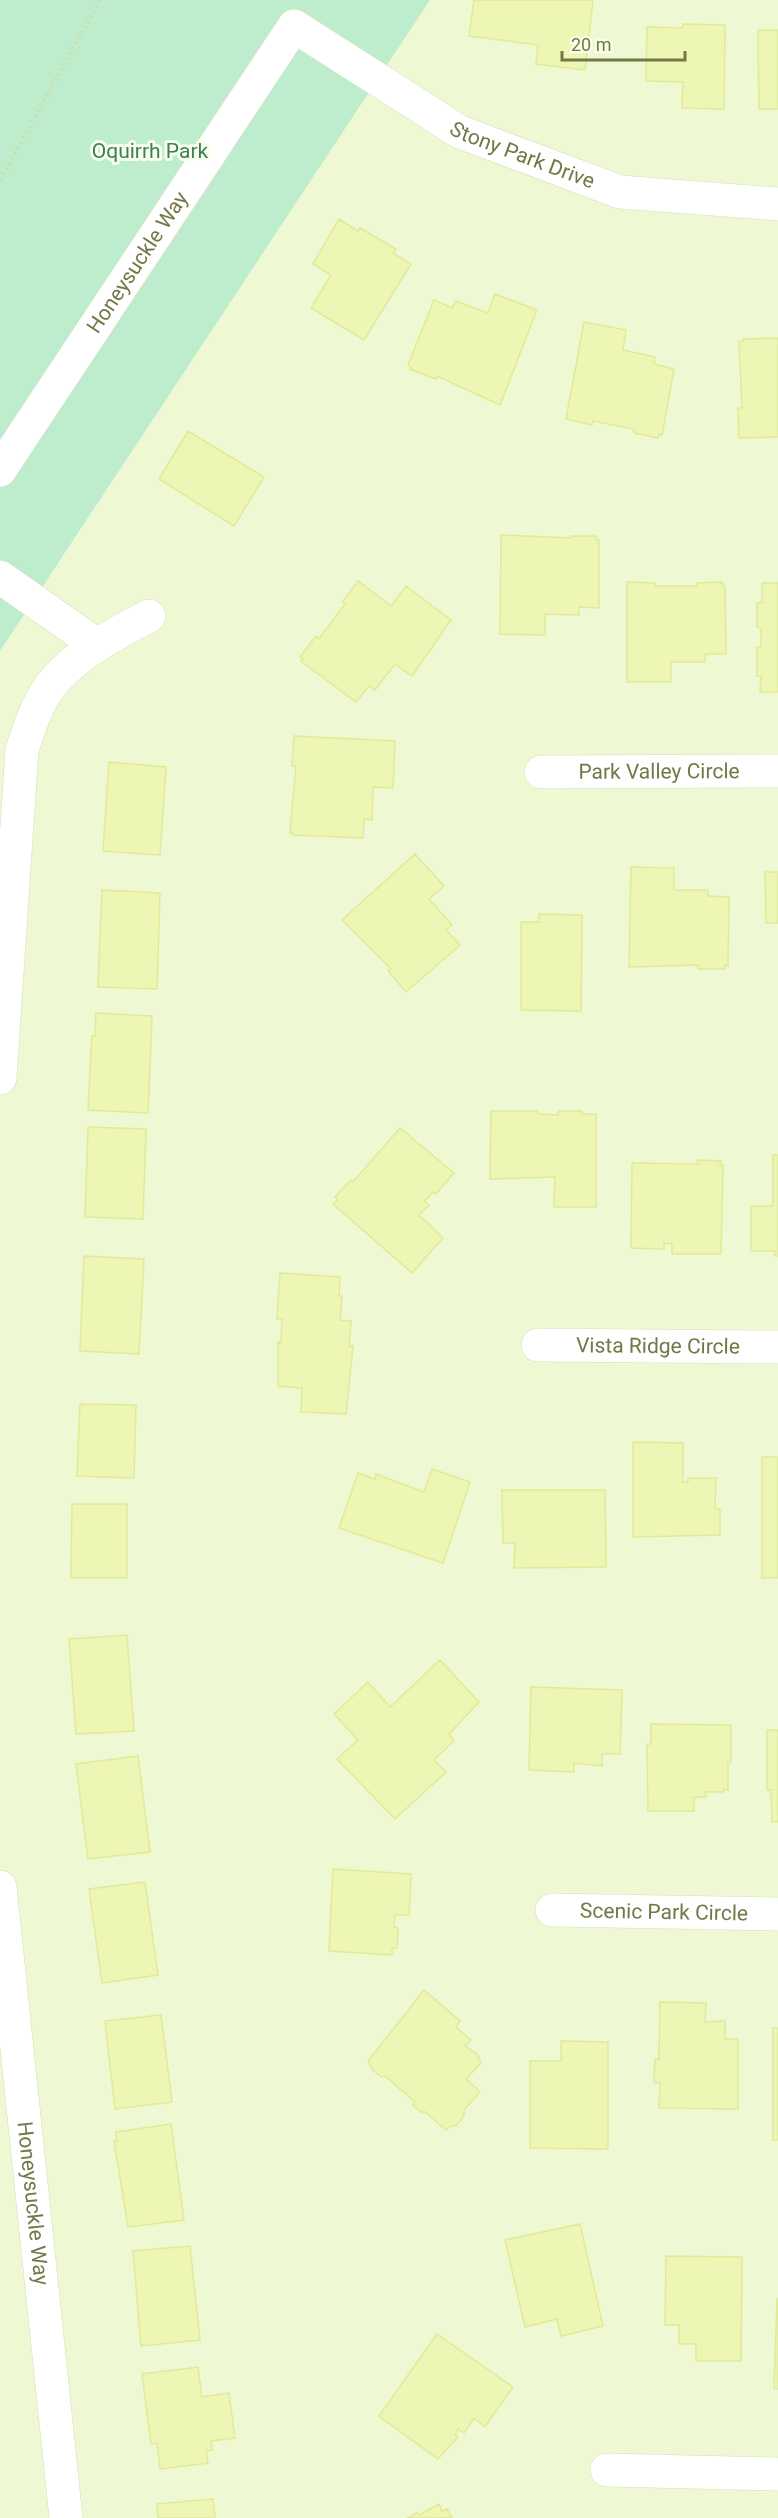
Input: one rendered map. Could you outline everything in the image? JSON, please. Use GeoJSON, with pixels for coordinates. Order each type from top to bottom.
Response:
{"type":"FeatureCollection","features":[{"type":"Feature","properties":{"kind":"street","name":"Stony Park Drive"},"geometry":{"type":"LineString","coordinates":[[294,26],[460,132],[620,192],[778,204]]}},
{"type":"Feature","properties":{"kind":"street","name":"Honeysuckle Way"},"geometry":{"type":"LineString","coordinates":[[0,470],[294,26]]}},
{"type":"Feature","properties":{"kind":"street"},"geometry":{"type":"LineString","coordinates":[[0,577],[98,645]]}},
{"type":"Feature","properties":{"kind":"street"},"geometry":{"type":"LineString","coordinates":[[0,1078],[22,750],[34,713],[56,679],[98,645],[149,616]]}},
{"type":"Feature","properties":{"kind":"street","name":"Park Valley Circle"},"geometry":{"type":"LineString","coordinates":[[541,772],[778,771]]}},
{"type":"Feature","properties":{"kind":"street","name":"Vista Ridge Circle"},"geometry":{"type":"LineString","coordinates":[[538,1345],[778,1347]]}},
{"type":"Feature","properties":{"kind":"street","name":"Honeysuckle Way"},"geometry":{"type":"LineString","coordinates":[[0,1887],[66,2518]]}},
{"type":"Feature","properties":{"kind":"street","name":"Scenic Park Circle"},"geometry":{"type":"LineString","coordinates":[[552,1910],[778,1914]]}},
{"type":"Feature","properties":{"kind":"street"},"geometry":{"type":"LineString","coordinates":[[607,2470],[778,2474]]}},
{"type":"Feature","properties":{"kind":"path"},"geometry":{"type":"LineString","coordinates":[[0,180],[100,0]]}},
{"type":"Feature","properties":{"kind":"shaded area"},"geometry":{"type":"Polygon","coordinates":[[[430,0],[778,0],[778,2518],[0,2518],[0,651],[430,0]]]}},
{"type":"Feature","properties":{"kind":"green space","name":"Oquirrh Park"},"geometry":{"type":"Polygon","coordinates":[[[0,0],[430,0],[0,651],[0,0]]]}},
{"type":"Feature","properties":{"kind":"building"},"geometry":{"type":"Polygon","coordinates":[[[474,0],[593,0],[585,70],[536,64],[538,45],[469,36],[474,0]]]}},
{"type":"Feature","properties":{"kind":"building"},"geometry":{"type":"Polygon","coordinates":[[[683,24],[725,25],[724,109],[682,108],[683,82],[646,81],[647,27],[682,28],[683,24]]]}},
{"type":"Feature","properties":{"kind":"building"},"geometry":{"type":"Polygon","coordinates":[[[758,30],[778,30],[778,109],[759,109],[758,30]]]}},
{"type":"Feature","properties":{"kind":"building"},"geometry":{"type":"Polygon","coordinates":[[[339,219],[358,231],[360,228],[396,249],[393,253],[411,264],[364,340],[311,308],[331,275],[313,264],[339,219]]]}},
{"type":"Feature","properties":{"kind":"building"},"geometry":{"type":"Polygon","coordinates":[[[495,294],[537,310],[500,405],[437,376],[436,379],[410,369],[408,365],[434,300],[452,308],[456,301],[488,313],[495,294]]]}},
{"type":"Feature","properties":{"kind":"building"},"geometry":{"type":"Polygon","coordinates":[[[584,322],[626,330],[623,350],[655,357],[654,364],[674,369],[662,435],[659,434],[658,438],[634,433],[634,429],[593,421],[592,425],[566,419],[584,322]]]}},
{"type":"Feature","properties":{"kind":"building"},"geometry":{"type":"Polygon","coordinates":[[[778,338],[778,437],[739,438],[738,408],[742,408],[739,342],[743,339],[778,338]]]}},
{"type":"Feature","properties":{"kind":"building"},"geometry":{"type":"Polygon","coordinates":[[[188,431],[264,477],[234,526],[159,479],[188,431]]]}},
{"type":"Feature","properties":{"kind":"building"},"geometry":{"type":"Polygon","coordinates":[[[501,535],[571,538],[571,536],[596,536],[596,540],[599,540],[599,608],[579,607],[579,615],[545,614],[545,635],[500,634],[501,535]]]}},
{"type":"Feature","properties":{"kind":"building"},"geometry":{"type":"Polygon","coordinates":[[[358,581],[391,606],[406,586],[451,620],[412,676],[395,664],[375,690],[369,686],[356,702],[301,661],[303,659],[300,657],[316,636],[319,639],[345,604],[342,602],[358,581]]]}},
{"type":"Feature","properties":{"kind":"building"},"geometry":{"type":"Polygon","coordinates":[[[627,582],[655,583],[655,586],[697,586],[697,583],[722,582],[725,586],[726,654],[705,654],[705,662],[671,662],[671,682],[627,682],[627,582]]]}},
{"type":"Feature","properties":{"kind":"building"},"geometry":{"type":"Polygon","coordinates":[[[762,583],[778,583],[778,692],[760,692],[761,676],[757,676],[757,647],[761,647],[761,628],[757,627],[757,603],[762,603],[762,583]]]}},
{"type":"Feature","properties":{"kind":"building"},"geometry":{"type":"Polygon","coordinates":[[[294,736],[395,741],[393,788],[373,787],[372,820],[364,819],[363,838],[290,833],[296,766],[292,766],[294,736]]]}},
{"type":"Feature","properties":{"kind":"building"},"geometry":{"type":"Polygon","coordinates":[[[109,762],[166,767],[160,855],[103,851],[109,762]]]}},
{"type":"Feature","properties":{"kind":"building"},"geometry":{"type":"Polygon","coordinates":[[[415,854],[444,886],[429,899],[452,925],[446,930],[460,945],[406,992],[388,971],[391,969],[342,920],[415,854]]]}},
{"type":"Feature","properties":{"kind":"building"},"geometry":{"type":"Polygon","coordinates":[[[631,867],[674,868],[674,890],[708,890],[708,896],[729,897],[728,966],[725,965],[725,969],[698,969],[698,965],[629,967],[631,867]]]}},
{"type":"Feature","properties":{"kind":"building"},"geometry":{"type":"Polygon","coordinates":[[[765,872],[778,872],[778,923],[766,923],[765,872]]]}},
{"type":"Feature","properties":{"kind":"building"},"geometry":{"type":"Polygon","coordinates":[[[102,890],[160,893],[157,989],[98,987],[102,890]]]}},
{"type":"Feature","properties":{"kind":"building"},"geometry":{"type":"Polygon","coordinates":[[[539,914],[582,915],[581,1011],[521,1010],[521,922],[539,922],[539,914]]]}},
{"type":"Feature","properties":{"kind":"building"},"geometry":{"type":"Polygon","coordinates":[[[96,1013],[152,1016],[148,1113],[88,1110],[92,1036],[95,1036],[96,1013]]]}},
{"type":"Feature","properties":{"kind":"building"},"geometry":{"type":"Polygon","coordinates":[[[491,1111],[538,1111],[538,1114],[558,1115],[558,1111],[582,1111],[582,1114],[596,1114],[596,1207],[554,1207],[555,1177],[490,1179],[491,1111]]]}},
{"type":"Feature","properties":{"kind":"building"},"geometry":{"type":"Polygon","coordinates":[[[88,1127],[146,1129],[143,1219],[85,1217],[88,1127]]]}},
{"type":"Feature","properties":{"kind":"building"},"geometry":{"type":"Polygon","coordinates":[[[400,1128],[454,1173],[436,1194],[433,1192],[424,1201],[429,1205],[419,1215],[443,1238],[412,1273],[333,1204],[338,1200],[335,1197],[351,1180],[353,1182],[400,1128]]]}},
{"type":"Feature","properties":{"kind":"building"},"geometry":{"type":"Polygon","coordinates":[[[773,1155],[778,1155],[778,1256],[775,1256],[775,1251],[751,1251],[751,1206],[773,1206],[773,1155]]]}},
{"type":"Feature","properties":{"kind":"building"},"geometry":{"type":"Polygon","coordinates":[[[697,1160],[721,1161],[720,1165],[723,1165],[721,1254],[672,1254],[672,1244],[664,1243],[664,1249],[631,1248],[632,1163],[698,1164],[697,1160]]]}},
{"type":"Feature","properties":{"kind":"building"},"geometry":{"type":"Polygon","coordinates":[[[84,1256],[144,1259],[139,1354],[80,1351],[84,1256]]]}},
{"type":"Feature","properties":{"kind":"building"},"geometry":{"type":"Polygon","coordinates":[[[280,1273],[340,1277],[339,1296],[342,1296],[340,1320],[351,1321],[349,1346],[353,1346],[346,1414],[301,1412],[302,1388],[278,1386],[278,1342],[281,1343],[282,1319],[277,1319],[280,1273]]]}},
{"type":"Feature","properties":{"kind":"building"},"geometry":{"type":"Polygon","coordinates":[[[80,1404],[136,1405],[134,1478],[77,1476],[80,1404]]]}},
{"type":"Feature","properties":{"kind":"building"},"geometry":{"type":"Polygon","coordinates":[[[633,1442],[683,1443],[683,1482],[688,1482],[688,1478],[716,1478],[715,1509],[720,1509],[720,1535],[633,1537],[633,1442]]]}},
{"type":"Feature","properties":{"kind":"building"},"geometry":{"type":"Polygon","coordinates":[[[762,1457],[778,1457],[778,1578],[762,1578],[762,1457]]]}},
{"type":"Feature","properties":{"kind":"building"},"geometry":{"type":"Polygon","coordinates":[[[432,1469],[470,1482],[443,1563],[339,1528],[358,1473],[375,1479],[376,1474],[424,1492],[432,1469]]]}},
{"type":"Feature","properties":{"kind":"building"},"geometry":{"type":"Polygon","coordinates":[[[502,1490],[605,1490],[606,1567],[514,1568],[515,1543],[503,1543],[502,1490]]]}},
{"type":"Feature","properties":{"kind":"building"},"geometry":{"type":"Polygon","coordinates":[[[72,1504],[127,1504],[127,1578],[71,1578],[72,1504]]]}},
{"type":"Feature","properties":{"kind":"building"},"geometry":{"type":"Polygon","coordinates":[[[127,1635],[134,1731],[76,1734],[69,1639],[127,1635]]]}},
{"type":"Feature","properties":{"kind":"building"},"geometry":{"type":"Polygon","coordinates":[[[440,1660],[479,1702],[449,1734],[454,1741],[434,1760],[446,1772],[395,1819],[337,1759],[358,1740],[334,1714],[368,1682],[390,1707],[440,1660]]]}},
{"type":"Feature","properties":{"kind":"building"},"geometry":{"type":"Polygon","coordinates":[[[531,1687],[622,1690],[620,1754],[602,1754],[602,1766],[574,1763],[574,1772],[529,1770],[531,1687]]]}},
{"type":"Feature","properties":{"kind":"building"},"geometry":{"type":"Polygon","coordinates":[[[651,1724],[731,1725],[728,1790],[705,1792],[706,1797],[694,1797],[694,1811],[648,1811],[647,1744],[651,1744],[651,1724]]]}},
{"type":"Feature","properties":{"kind":"building"},"geometry":{"type":"Polygon","coordinates":[[[767,1730],[778,1730],[778,1822],[772,1822],[771,1790],[767,1790],[767,1730]]]}},
{"type":"Feature","properties":{"kind":"building"},"geometry":{"type":"Polygon","coordinates":[[[138,1756],[150,1852],[88,1859],[76,1764],[138,1756]]]}},
{"type":"Feature","properties":{"kind":"building"},"geometry":{"type":"Polygon","coordinates":[[[333,1869],[411,1874],[409,1915],[395,1915],[394,1927],[398,1928],[397,1948],[392,1948],[392,1955],[329,1951],[333,1869]]]}},
{"type":"Feature","properties":{"kind":"building"},"geometry":{"type":"Polygon","coordinates":[[[145,1882],[158,1975],[102,1983],[89,1889],[145,1882]]]}},
{"type":"Feature","properties":{"kind":"building"},"geometry":{"type":"Polygon","coordinates":[[[424,1990],[460,2021],[456,2027],[471,2040],[465,2046],[477,2054],[481,2063],[466,2079],[480,2092],[464,2110],[464,2116],[456,2126],[450,2126],[446,2130],[424,2111],[422,2113],[413,2105],[415,2102],[385,2076],[381,2077],[372,2069],[368,2061],[424,1990]]]}},
{"type":"Feature","properties":{"kind":"building"},"geometry":{"type":"Polygon","coordinates":[[[660,2002],[706,2003],[705,2022],[725,2021],[725,2039],[738,2039],[738,2109],[659,2108],[660,2083],[654,2082],[655,2059],[659,2059],[660,2002]]]}},
{"type":"Feature","properties":{"kind":"building"},"geometry":{"type":"Polygon","coordinates":[[[161,2015],[172,2102],[115,2109],[105,2021],[161,2015]]]}},
{"type":"Feature","properties":{"kind":"building"},"geometry":{"type":"Polygon","coordinates":[[[773,2028],[778,2028],[778,2140],[773,2140],[773,2028]]]}},
{"type":"Feature","properties":{"kind":"building"},"geometry":{"type":"Polygon","coordinates":[[[561,2041],[608,2042],[608,2149],[530,2148],[530,2061],[561,2061],[561,2041]]]}},
{"type":"Feature","properties":{"kind":"building"},"geometry":{"type":"Polygon","coordinates":[[[171,2124],[184,2220],[128,2227],[114,2141],[117,2141],[116,2132],[171,2124]]]}},
{"type":"Feature","properties":{"kind":"building"},"geometry":{"type":"Polygon","coordinates":[[[580,2224],[603,2326],[561,2336],[557,2319],[525,2327],[505,2240],[580,2224]]]}},
{"type":"Feature","properties":{"kind":"building"},"geometry":{"type":"Polygon","coordinates":[[[190,2246],[200,2340],[141,2346],[133,2251],[190,2246]]]}},
{"type":"Feature","properties":{"kind":"building"},"geometry":{"type":"Polygon","coordinates":[[[666,2256],[742,2257],[741,2361],[696,2361],[696,2344],[679,2344],[679,2325],[665,2325],[666,2256]]]}},
{"type":"Feature","properties":{"kind":"building"},"geometry":{"type":"Polygon","coordinates":[[[778,2299],[778,2389],[774,2388],[778,2299]]]}},
{"type":"Feature","properties":{"kind":"building"},"geometry":{"type":"Polygon","coordinates":[[[437,2334],[513,2387],[485,2427],[474,2418],[464,2433],[458,2429],[455,2435],[458,2437],[438,2459],[379,2416],[437,2334]]]}},
{"type":"Feature","properties":{"kind":"building"},"geometry":{"type":"Polygon","coordinates":[[[198,2367],[202,2397],[229,2393],[235,2438],[211,2441],[212,2450],[206,2451],[208,2463],[160,2469],[157,2443],[151,2444],[142,2374],[198,2367]]]}},
{"type":"Feature","properties":{"kind":"building"},"geometry":{"type":"Polygon","coordinates":[[[213,2499],[215,2518],[158,2518],[157,2504],[213,2499]]]}},
{"type":"Feature","properties":{"kind":"building"},"geometry":{"type":"Polygon","coordinates":[[[439,2504],[442,2512],[447,2509],[452,2518],[408,2518],[417,2513],[419,2515],[439,2504]]]}}]}
